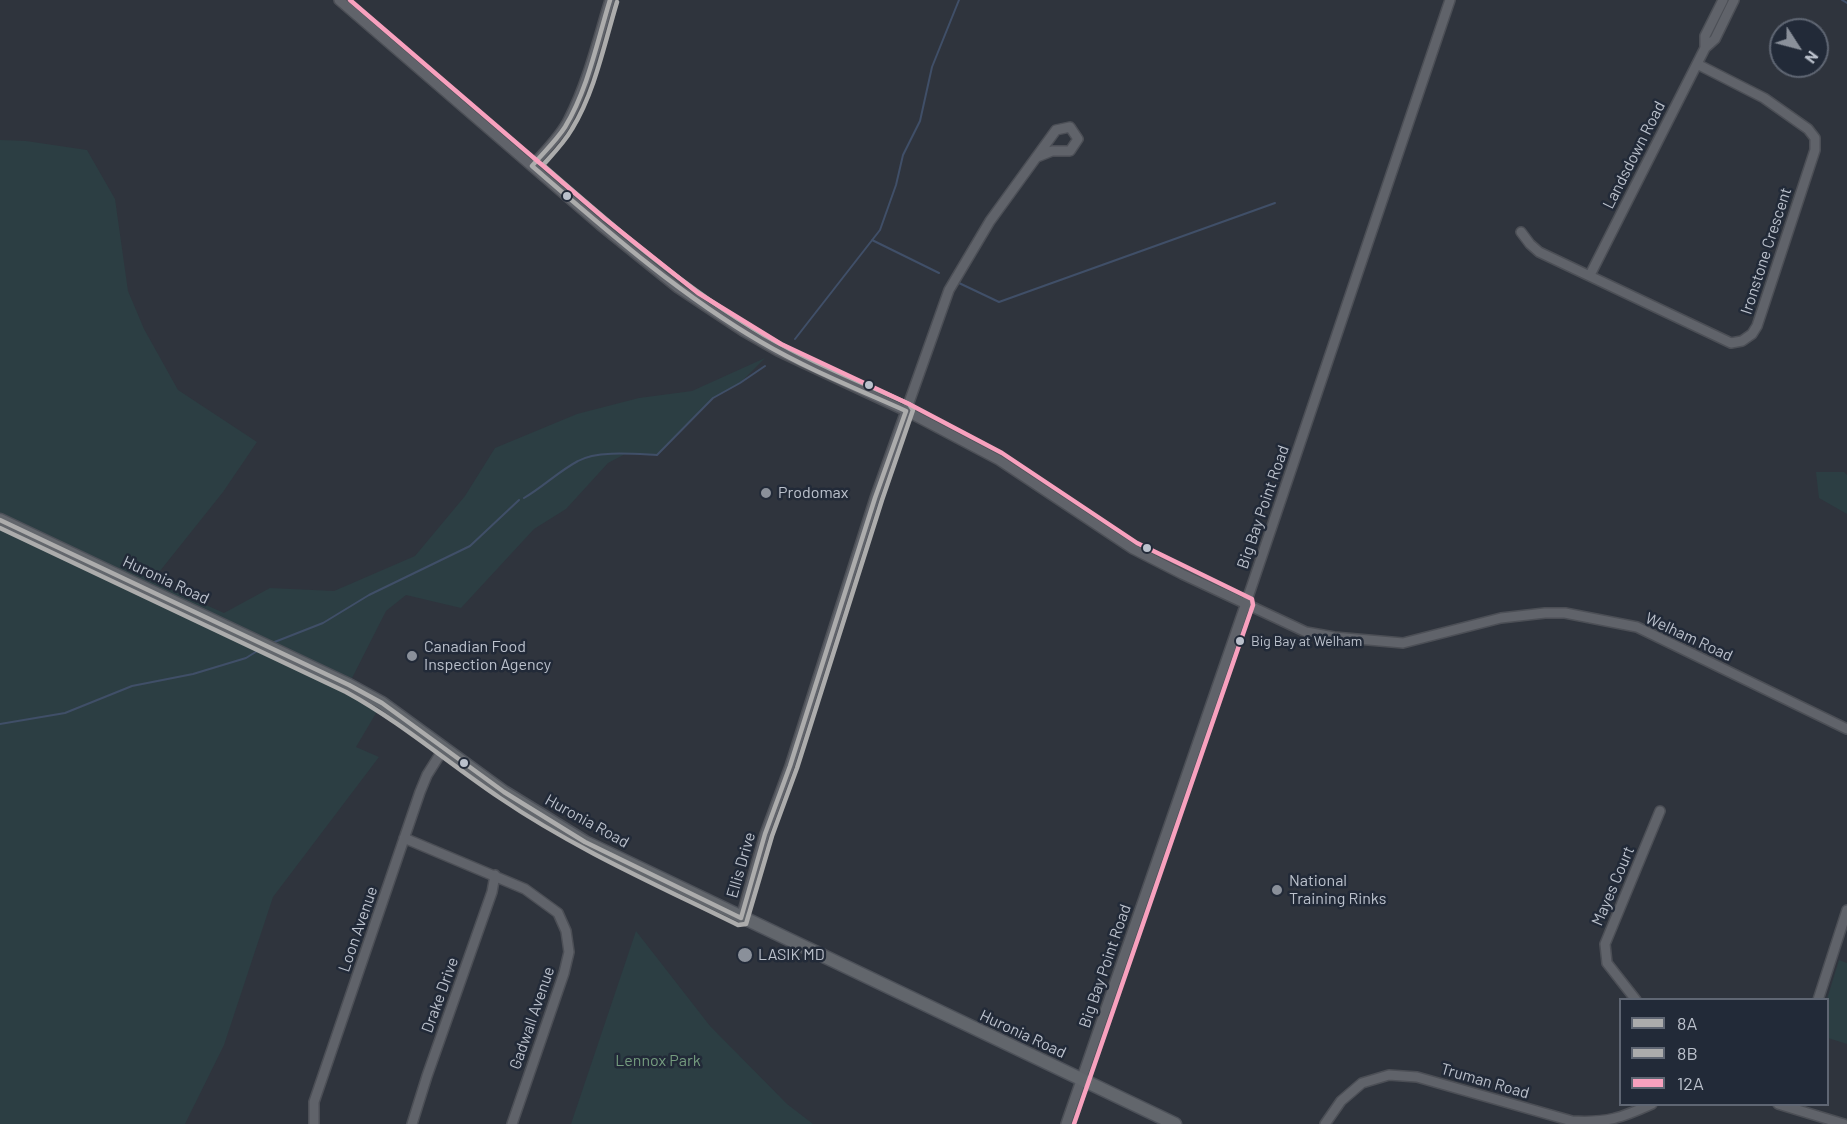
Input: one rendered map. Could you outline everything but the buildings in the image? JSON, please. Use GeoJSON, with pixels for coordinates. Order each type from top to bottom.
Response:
{"type":"FeatureCollection","features":[{"type":"Feature","properties":{"kind":"main road","name":"Huronia Road"},"geometry":{"type":"LineString","coordinates":[[0,520],[349,685],[382,703],[504,792],[585,842],[1175,1124]]}},
{"type":"Feature","properties":{"kind":"street","name":"Welham Road"},"geometry":{"type":"LineString","coordinates":[[339,0],[600,225],[678,288],[778,351],[906,411],[999,460],[1133,549],[1182,574],[1306,632],[1334,637],[1402,644],[1501,618],[1565,613],[1637,627],[1847,729]]}},
{"type":"Feature","properties":{"kind":"street"},"geometry":{"type":"LineString","coordinates":[[532,166],[569,120],[581,91],[610,0]]}},
{"type":"Feature","properties":{"kind":"street","name":"Big Bay Point Road"},"geometry":{"type":"LineString","coordinates":[[1066,1124],[1246,603],[1450,0]]}},
{"type":"Feature","properties":{"kind":"street","name":"Landsdown Road"},"geometry":{"type":"LineString","coordinates":[[1705,48],[1705,36],[1723,0]]}},
{"type":"Feature","properties":{"kind":"street","name":"Landsdown Road"},"geometry":{"type":"LineString","coordinates":[[1590,275],[1705,48],[1715,39],[1734,0]]}},
{"type":"Feature","properties":{"kind":"street","name":"Ironstone Crescent"},"geometry":{"type":"LineString","coordinates":[[1590,275],[1731,343],[1742,342],[1752,334],[1757,326],[1815,150],[1815,138],[1808,129],[1764,98],[1697,64]]}},
{"type":"Feature","properties":{"kind":"street","name":"Ellis Drive"},"geometry":{"type":"LineString","coordinates":[[741,918],[765,834],[793,756],[875,498],[949,290],[990,221],[1036,157]]}},
{"type":"Feature","properties":{"kind":"street"},"geometry":{"type":"LineString","coordinates":[[1521,232],[1539,252],[1590,275]]}},
{"type":"Feature","properties":{"kind":"street","name":"Loon Avenue"},"geometry":{"type":"LineString","coordinates":[[314,1124],[314,1102],[404,838],[426,775],[444,748]]}},
{"type":"Feature","properties":{"kind":"street","name":"Mayes Court"},"geometry":{"type":"LineString","coordinates":[[1635,998],[1607,963],[1605,944],[1660,811]]}},
{"type":"Feature","properties":{"kind":"street","name":"Gadwall Avenue"},"geometry":{"type":"LineString","coordinates":[[404,838],[525,889],[558,913],[566,931],[568,952],[564,973],[512,1124]]}},
{"type":"Feature","properties":{"kind":"street","name":"Drake Drive"},"geometry":{"type":"LineString","coordinates":[[412,1124],[492,892],[495,875]]}},
{"type":"Feature","properties":{"kind":"street"},"geometry":{"type":"LineString","coordinates":[[1818,998],[1847,910]]}},
{"type":"Feature","properties":{"kind":"street","name":"Truman Road"},"geometry":{"type":"LineString","coordinates":[[1325,1124],[1341,1101],[1362,1083],[1389,1075],[1417,1077],[1572,1121],[1597,1123],[1618,1119],[1647,1106]]}},
{"type":"Feature","properties":{"kind":"street"},"geometry":{"type":"LineString","coordinates":[[1784,1106],[1844,1124]]}},
{"type":"Feature","properties":{"kind":"green space"},"geometry":{"type":"Polygon","coordinates":[[[0,140],[26,141],[87,150],[115,199],[128,291],[144,329],[178,390],[257,442],[223,492],[152,581],[224,613],[270,588],[334,591],[415,556],[465,496],[495,448],[577,414],[639,398],[692,391],[765,358],[740,383],[713,398],[657,455],[627,453],[608,463],[566,509],[534,529],[461,608],[406,595],[386,611],[349,684],[382,703],[356,747],[379,757],[273,897],[224,1045],[185,1124],[0,1124],[0,140]]]}},
{"type":"Feature","properties":{"kind":"green space"},"geometry":{"type":"Polygon","coordinates":[[[1816,472],[1844,472],[1847,475],[1847,514],[1819,498],[1816,472]]]}},
{"type":"Feature","properties":{"kind":"green space","name":"Lennox Park"},"geometry":{"type":"Polygon","coordinates":[[[636,931],[710,1026],[787,1104],[813,1124],[571,1124],[636,931]]]}},
{"type":"Feature","properties":{"kind":"green space"},"geometry":{"type":"Polygon","coordinates":[[[1839,960],[1847,963],[1847,1044],[1829,1038],[1827,998],[1839,960]]]}},
{"type":"Feature","properties":{"kind":"waterway"},"geometry":{"type":"LineString","coordinates":[[795,339],[880,230],[896,185],[903,155],[920,121],[932,67],[959,0]]}},
{"type":"Feature","properties":{"kind":"waterway"},"geometry":{"type":"LineString","coordinates":[[1842,0],[1847,3]]}},
{"type":"Feature","properties":{"kind":"waterway"},"geometry":{"type":"LineString","coordinates":[[959,283],[999,302],[1275,203]]}},
{"type":"Feature","properties":{"kind":"waterway"},"geometry":{"type":"LineString","coordinates":[[872,240],[939,273]]}},
{"type":"Feature","properties":{"kind":"waterway"},"geometry":{"type":"LineString","coordinates":[[524,498],[571,465],[595,455],[657,455],[713,398],[765,366]]}},
{"type":"Feature","properties":{"kind":"waterway"},"geometry":{"type":"LineString","coordinates":[[272,643],[323,623],[369,595],[470,546],[519,500]]}},
{"type":"Feature","properties":{"kind":"waterway"},"geometry":{"type":"LineString","coordinates":[[0,724],[65,713],[132,686],[193,674],[246,658],[262,648]]}},
{"type":"Feature","properties":{"kind":"transit line","name":"12A"},"geometry":{"type":"LineString","coordinates":[[350,0],[605,219],[698,293],[781,344],[909,404],[1002,453],[1137,543],[1252,599],[1253,605],[1074,1124]]}},
{"type":"Feature","properties":{"kind":"transit line","name":"8A"},"geometry":{"type":"LineString","coordinates":[[0,520],[349,685],[382,703],[504,792],[585,842],[741,918],[765,834],[790,766],[875,498],[906,411],[796,361],[730,323],[642,259],[532,166],[554,142],[573,112],[591,65],[610,0]]}},
{"type":"Feature","properties":{"kind":"transit line","name":"8B"},"geometry":{"type":"LineString","coordinates":[[0,528],[346,692],[405,729],[481,785],[557,834],[738,925],[746,924],[772,836],[797,768],[913,410],[909,404],[800,354],[734,317],[677,277],[543,165],[566,139],[587,99],[617,2]]}},
{"type":"Feature","properties":{"kind":"place","name":"Prodomax"},"geometry":{"type":"Point","coordinates":[766,493]}},
{"type":"Feature","properties":{"kind":"place","name":"Big Bay at Welham"},"geometry":{"type":"Point","coordinates":[1240,641]}},
{"type":"Feature","properties":{"kind":"place","name":"Canadian Food Inspection Agency"},"geometry":{"type":"Point","coordinates":[412,656]}},
{"type":"Feature","properties":{"kind":"place","name":"National Training Rinks"},"geometry":{"type":"Point","coordinates":[1277,890]}},
{"type":"Feature","properties":{"kind":"place","name":"LASIK MD"},"geometry":{"type":"Point","coordinates":[745,955]}}]}
